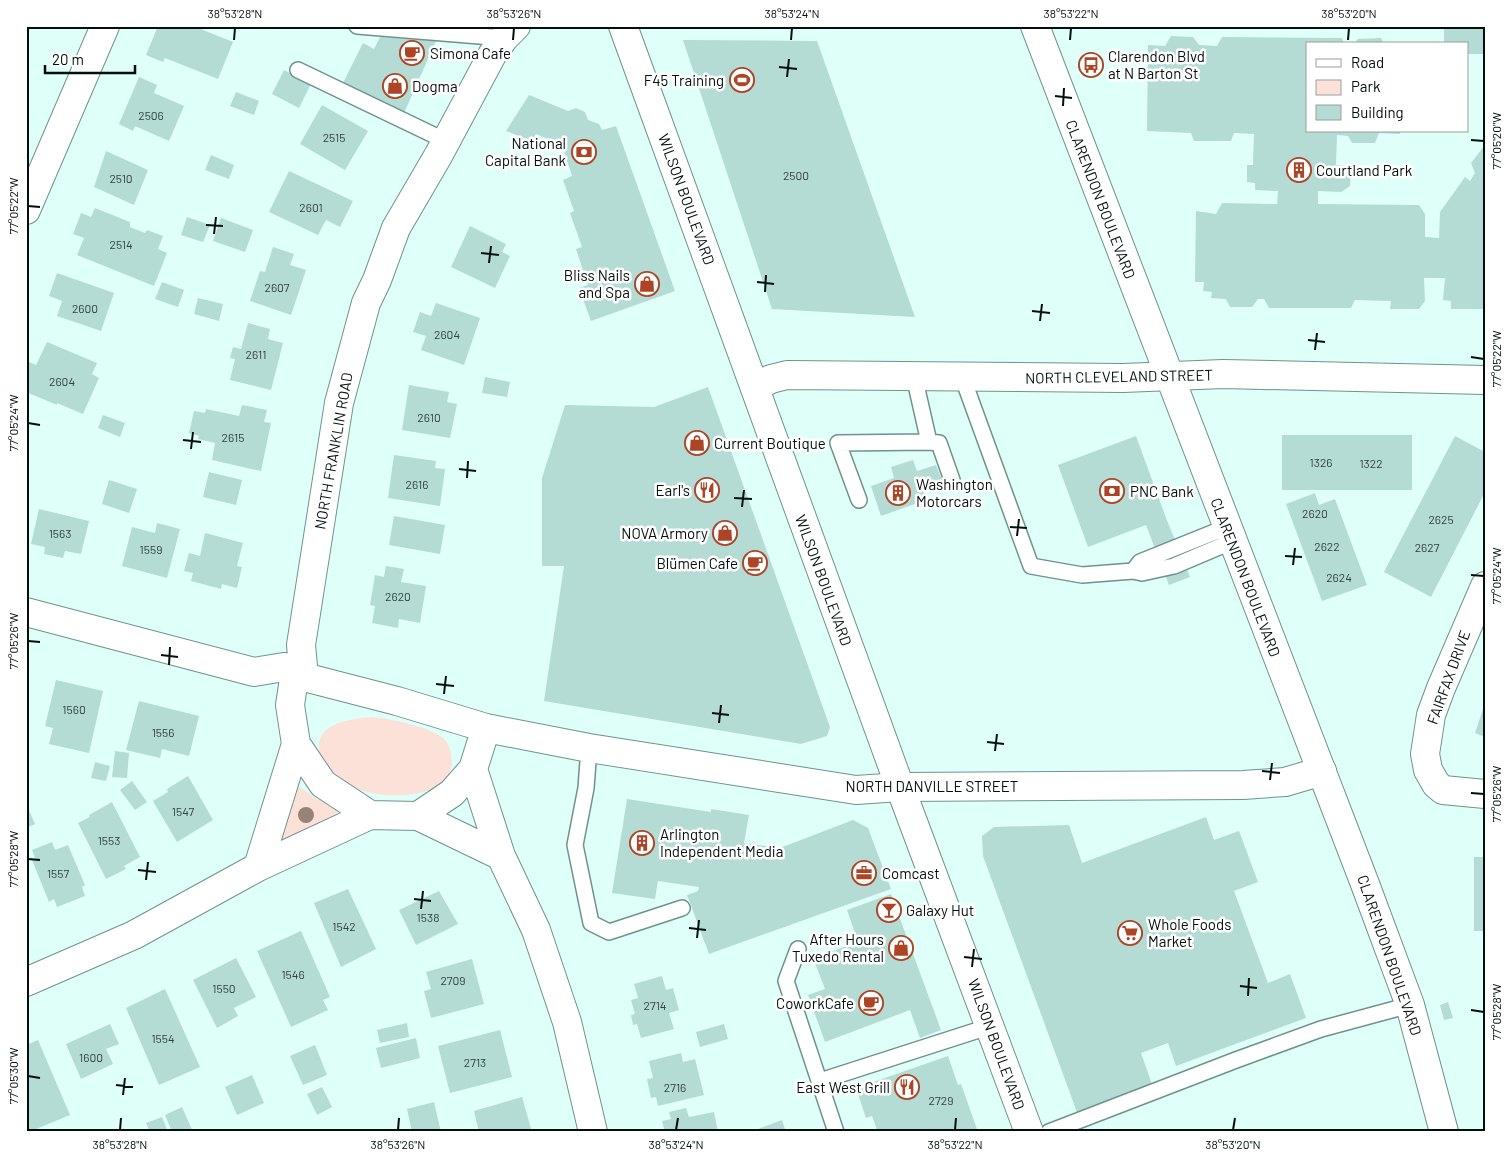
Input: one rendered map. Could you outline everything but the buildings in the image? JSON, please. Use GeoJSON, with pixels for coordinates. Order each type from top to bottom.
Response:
{"type":"FeatureCollection","features":[{"type":"Feature","properties":{"kind":"street"},"geometry":{"type":"LineString","coordinates":[[26,210],[104,26]]}},
{"type":"Feature","properties":{"kind":"street","name":"WILSON BOULEVARD"},"geometry":{"type":"LineString","coordinates":[[623,26],[900,786],[1029,1132]]}},
{"type":"Feature","properties":{"kind":"street","name":"CLARENDON BOULEVARD"},"geometry":{"type":"LineString","coordinates":[[1035,26],[1322,771],[1410,1005],[1444,1132]]}},
{"type":"Feature","properties":{"kind":"street","name":"NORTH FRANKLIN ROAD"},"geometry":{"type":"LineString","coordinates":[[296,744],[290,705],[300,675],[301,645],[341,394],[366,303],[377,280],[396,228],[446,141],[492,55],[510,32]]}},
{"type":"Feature","properties":{"kind":"street","name":"NORTH CLEVELAND STREET"},"geometry":{"type":"LineString","coordinates":[[755,387],[772,379],[788,375],[1123,378],[1223,374],[1485,380]]}},
{"type":"Feature","properties":{"kind":"street","name":"FAIRFAX DRIVE"},"geometry":{"type":"LineString","coordinates":[[1485,586],[1444,679],[1431,715],[1425,754],[1428,770],[1436,784],[1443,790],[1485,794]]}},
{"type":"Feature","properties":{"kind":"street"},"geometry":{"type":"LineString","coordinates":[[26,612],[254,672],[272,691],[290,705]]}},
{"type":"Feature","properties":{"kind":"street","name":"NORTH DANVILLE STREET"},"geometry":{"type":"LineString","coordinates":[[254,672],[284,667],[300,675],[397,701],[486,728],[589,748],[856,790],[900,786],[1243,785],[1286,782],[1322,771]]}},
{"type":"Feature","properties":{"kind":"street"},"geometry":{"type":"LineString","coordinates":[[418,816],[452,793],[473,769],[486,728]]}},
{"type":"Feature","properties":{"kind":"street"},"geometry":{"type":"LineString","coordinates":[[296,744],[323,784],[370,815]]}},
{"type":"Feature","properties":{"kind":"street"},"geometry":{"type":"LineString","coordinates":[[258,867],[296,744]]}},
{"type":"Feature","properties":{"kind":"street"},"geometry":{"type":"LineString","coordinates":[[473,769],[501,856],[539,939],[567,1022],[593,1132]]}},
{"type":"Feature","properties":{"kind":"street"},"geometry":{"type":"LineString","coordinates":[[26,982],[134,935],[258,867],[370,815],[418,816],[501,856]]}},
{"type":"Feature","properties":{"kind":"lane"},"geometry":{"type":"LineString","coordinates":[[357,26],[510,32]]}},
{"type":"Feature","properties":{"kind":"lane"},"geometry":{"type":"LineString","coordinates":[[298,70],[446,141]]}},
{"type":"Feature","properties":{"kind":"lane"},"geometry":{"type":"LineString","coordinates":[[914,376],[929,442]]}},
{"type":"Feature","properties":{"kind":"lane"},"geometry":{"type":"LineString","coordinates":[[962,376],[1031,566],[1082,575],[1133,571],[1142,573],[1174,566],[1230,534]]}},
{"type":"Feature","properties":{"kind":"lane"},"geometry":{"type":"LineString","coordinates":[[859,500],[838,443],[939,443],[952,480]]}},
{"type":"Feature","properties":{"kind":"lane"},"geometry":{"type":"LineString","coordinates":[[589,748],[586,788],[575,845],[591,923],[609,932],[682,908]]}},
{"type":"Feature","properties":{"kind":"lane"},"geometry":{"type":"LineString","coordinates":[[798,949],[786,981],[836,1132]]}},
{"type":"Feature","properties":{"kind":"lane"},"geometry":{"type":"LineString","coordinates":[[1049,1132],[1321,1029],[1410,1005]]}},
{"type":"Feature","properties":{"kind":"lane"},"geometry":{"type":"LineString","coordinates":[[820,1080],[991,1026]]}},
{"type":"Feature","properties":{"kind":"green space"},"geometry":{"type":"Polygon","coordinates":[[[371,717],[411,724],[441,736],[446,741],[452,757],[451,769],[446,779],[431,789],[402,795],[385,795],[369,792],[354,788],[341,781],[332,773],[320,757],[320,738],[338,723],[371,717]]]}},
{"type":"Feature","properties":{"kind":"green space"},"geometry":{"type":"Polygon","coordinates":[[[300,787],[338,811],[335,818],[286,840],[279,840],[296,788],[300,787]]]}},
{"type":"Feature","properties":{"kind":"place","name":"Simona Cafe"},"geometry":{"type":"Point","coordinates":[412,53]}},
{"type":"Feature","properties":{"kind":"place","name":"Clarendon Blvd at N Barton St"},"geometry":{"type":"Point","coordinates":[1091,65]}},
{"type":"Feature","properties":{"kind":"place","name":"F45 Training"},"geometry":{"type":"Point","coordinates":[742,80]}},
{"type":"Feature","properties":{"kind":"place","name":"Dogma"},"geometry":{"type":"Point","coordinates":[395,86]}},
{"type":"Feature","properties":{"kind":"place","name":"National Capital Bank"},"geometry":{"type":"Point","coordinates":[584,152]}},
{"type":"Feature","properties":{"kind":"place","name":"Courtland Park"},"geometry":{"type":"Point","coordinates":[1299,170]}},
{"type":"Feature","properties":{"kind":"place","name":"Bliss Nails and Spa"},"geometry":{"type":"Point","coordinates":[647,284]}},
{"type":"Feature","properties":{"kind":"place","name":"Current Boutique"},"geometry":{"type":"Point","coordinates":[697,443]}},
{"type":"Feature","properties":{"kind":"place","name":"Earl's"},"geometry":{"type":"Point","coordinates":[707,490]}},
{"type":"Feature","properties":{"kind":"place","name":"PNC Bank"},"geometry":{"type":"Point","coordinates":[1112,491]}},
{"type":"Feature","properties":{"kind":"place","name":"Washington Motorcars"},"geometry":{"type":"Point","coordinates":[898,493]}},
{"type":"Feature","properties":{"kind":"place","name":"NOVA Armory"},"geometry":{"type":"Point","coordinates":[725,533]}},
{"type":"Feature","properties":{"kind":"place","name":"Blümen Cafe"},"geometry":{"type":"Point","coordinates":[755,563]}},
{"type":"Feature","properties":{"kind":"place","name":"Arlington Independent Media"},"geometry":{"type":"Point","coordinates":[642,843]}},
{"type":"Feature","properties":{"kind":"place","name":"Comcast"},"geometry":{"type":"Point","coordinates":[864,873]}},
{"type":"Feature","properties":{"kind":"place","name":"Galaxy Hut"},"geometry":{"type":"Point","coordinates":[889,910]}},
{"type":"Feature","properties":{"kind":"place","name":"Whole Foods Market"},"geometry":{"type":"Point","coordinates":[1130,933]}},
{"type":"Feature","properties":{"kind":"place","name":"After Hours Tuxedo Rental"},"geometry":{"type":"Point","coordinates":[901,948]}},
{"type":"Feature","properties":{"kind":"place","name":"CoworkCafe"},"geometry":{"type":"Point","coordinates":[871,1003]}},
{"type":"Feature","properties":{"kind":"place","name":"East West Grill"},"geometry":{"type":"Point","coordinates":[907,1087]}}]}
